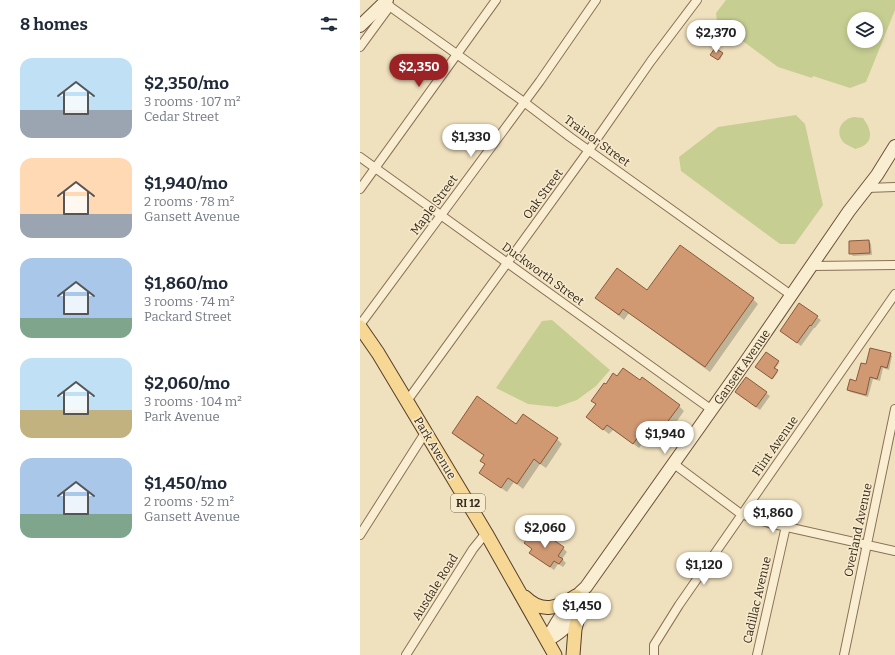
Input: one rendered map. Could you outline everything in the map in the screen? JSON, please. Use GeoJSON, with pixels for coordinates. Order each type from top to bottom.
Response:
{"type":"FeatureCollection","features":[{"type":"Feature","properties":{"kind":"main road"},"geometry":{"type":"LineString","coordinates":[[360,26],[387,3]]}},
{"type":"Feature","properties":{"kind":"main road","name":"Gansett Avenue"},"geometry":{"type":"LineString","coordinates":[[547,640],[558,620],[581,596],[877,175],[895,146]]}},
{"type":"Feature","properties":{"kind":"main road","name":"Park Avenue"},"geometry":{"type":"LineString","coordinates":[[360,326],[378,353],[486,534],[555,655]]}},
{"type":"Feature","properties":{"kind":"main road"},"geometry":{"type":"LineString","coordinates":[[520,592],[530,603],[539,607],[556,607],[581,596]]}},
{"type":"Feature","properties":{"kind":"main road"},"geometry":{"type":"LineString","coordinates":[[573,655],[575,629],[581,596]]}},
{"type":"Feature","properties":{"kind":"street"},"geometry":{"type":"LineString","coordinates":[[360,189],[496,0]]}},
{"type":"Feature","properties":{"kind":"street","name":"Maple Street"},"geometry":{"type":"LineString","coordinates":[[360,326],[524,102],[596,0]]}},
{"type":"Feature","properties":{"kind":"street","name":"Oak Street"},"geometry":{"type":"LineString","coordinates":[[407,401],[589,150],[651,61],[697,0]]}},
{"type":"Feature","properties":{"kind":"street"},"geometry":{"type":"LineString","coordinates":[[360,47],[387,3]]}},
{"type":"Feature","properties":{"kind":"street","name":"Trainor Street"},"geometry":{"type":"LineString","coordinates":[[387,3],[791,296]]}},
{"type":"Feature","properties":{"kind":"street","name":"Duckworth Street"},"geometry":{"type":"LineString","coordinates":[[360,157],[712,410]]}},
{"type":"Feature","properties":{"kind":"street"},"geometry":{"type":"LineString","coordinates":[[867,188],[895,187]]}},
{"type":"Feature","properties":{"kind":"street"},"geometry":{"type":"LineString","coordinates":[[812,266],[895,264]]}},
{"type":"Feature","properties":{"kind":"street","name":"Flint Avenue"},"geometry":{"type":"LineString","coordinates":[[654,655],[654,645],[679,605],[814,413],[895,294]]}},
{"type":"Feature","properties":{"kind":"street","name":"Overland Avenue"},"geometry":{"type":"LineString","coordinates":[[844,655],[895,409]]}},
{"type":"Feature","properties":{"kind":"street"},"geometry":{"type":"LineString","coordinates":[[360,535],[425,432]]}},
{"type":"Feature","properties":{"kind":"street"},"geometry":{"type":"LineString","coordinates":[[674,464],[742,514],[769,523],[895,551]]}},
{"type":"Feature","properties":{"kind":"street","name":"Cadillac Avenue"},"geometry":{"type":"LineString","coordinates":[[757,655],[786,526]]}},
{"type":"Feature","properties":{"kind":"street","name":"Ausdale Road"},"geometry":{"type":"LineString","coordinates":[[406,655],[472,549],[486,534]]}},
{"type":"Feature","properties":{"kind":"green space"},"geometry":{"type":"Polygon","coordinates":[[[726,0],[895,0],[895,10],[883,40],[883,12],[847,12],[847,48],[880,48],[866,82],[850,88],[778,67],[717,22],[716,13],[726,0]]]}},
{"type":"Feature","properties":{"kind":"green space"},"geometry":{"type":"Polygon","coordinates":[[[796,115],[805,124],[823,205],[795,244],[780,244],[681,171],[679,157],[718,127],[796,115]]]}},
{"type":"Feature","properties":{"kind":"green space"},"geometry":{"type":"Polygon","coordinates":[[[849,118],[863,118],[870,132],[869,141],[861,147],[855,149],[844,143],[841,139],[839,130],[842,123],[849,118]]]}},
{"type":"Feature","properties":{"kind":"green space"},"geometry":{"type":"Polygon","coordinates":[[[552,320],[610,370],[596,386],[577,400],[557,407],[528,404],[496,388],[542,321],[552,320]]]}},
{"type":"Feature","properties":{"kind":"building"},"geometry":{"type":"Polygon","coordinates":[[[715,48],[723,53],[718,60],[710,55],[715,48]]]}},
{"type":"Feature","properties":{"kind":"building"},"geometry":{"type":"Polygon","coordinates":[[[869,240],[870,253],[849,254],[849,241],[869,240]]]}},
{"type":"Feature","properties":{"kind":"building"},"geometry":{"type":"Polygon","coordinates":[[[680,245],[754,298],[705,367],[623,309],[619,315],[595,298],[617,268],[647,290],[680,245]]]}},
{"type":"Feature","properties":{"kind":"building"},"geometry":{"type":"Polygon","coordinates":[[[799,303],[818,316],[797,343],[780,331],[799,303]]]}},
{"type":"Feature","properties":{"kind":"building"},"geometry":{"type":"Polygon","coordinates":[[[870,348],[891,353],[887,368],[881,366],[877,379],[870,377],[866,395],[847,390],[850,379],[856,381],[861,363],[866,364],[870,348]]]}},
{"type":"Feature","properties":{"kind":"building"},"geometry":{"type":"Polygon","coordinates":[[[766,352],[779,361],[774,368],[778,370],[772,379],[755,367],[766,352]]]}},
{"type":"Feature","properties":{"kind":"building"},"geometry":{"type":"Polygon","coordinates":[[[623,368],[640,380],[642,377],[680,405],[654,440],[642,432],[633,444],[607,425],[603,430],[586,417],[596,404],[591,401],[604,383],[606,384],[613,373],[617,376],[623,368]]]}},
{"type":"Feature","properties":{"kind":"building"},"geometry":{"type":"Polygon","coordinates":[[[746,377],[767,392],[756,407],[735,392],[746,377]]]}},
{"type":"Feature","properties":{"kind":"building"},"geometry":{"type":"Polygon","coordinates":[[[477,396],[516,424],[523,414],[558,438],[540,464],[534,459],[517,484],[508,478],[501,488],[479,473],[485,464],[480,461],[484,455],[452,433],[477,396]]]}},
{"type":"Feature","properties":{"kind":"building"},"geometry":{"type":"Polygon","coordinates":[[[543,533],[564,547],[558,556],[563,559],[559,564],[554,561],[550,567],[529,553],[532,549],[524,543],[530,535],[538,540],[543,533]]]}}]}
